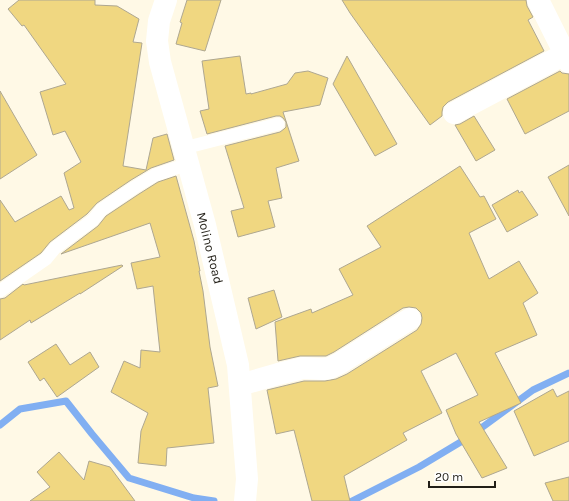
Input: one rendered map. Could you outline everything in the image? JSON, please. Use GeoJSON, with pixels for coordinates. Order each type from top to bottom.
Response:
{"type":"FeatureCollection","features":[{"type":"Feature","properties":{"kind":"main road","name":"Molino Road"},"geometry":{"type":"LineString","coordinates":[[166,0],[159,21],[157,41],[160,62],[207,233],[238,365],[247,479],[245,501]]}},
{"type":"Feature","properties":{"kind":"main road"},"geometry":{"type":"LineString","coordinates":[[454,113],[567,58],[538,0]]}},
{"type":"Feature","properties":{"kind":"main road"},"geometry":{"type":"LineString","coordinates":[[240,385],[303,368],[330,368],[410,319]]}},
{"type":"Feature","properties":{"kind":"lane"},"geometry":{"type":"LineString","coordinates":[[0,291],[46,259],[55,248],[93,220],[101,210],[186,156],[278,124]]}},
{"type":"Feature","properties":{"kind":"building"},"geometry":{"type":"Polygon","coordinates":[[[19,0],[95,0],[95,5],[117,6],[139,19],[133,42],[142,43],[123,166],[146,170],[153,138],[167,134],[174,160],[151,168],[97,203],[87,214],[50,242],[41,253],[0,281],[0,200],[15,222],[61,196],[69,210],[74,208],[64,173],[81,162],[65,131],[53,135],[40,92],[66,84],[24,25],[22,26],[8,9],[19,0]]]}},
{"type":"Feature","properties":{"kind":"building"},"geometry":{"type":"Polygon","coordinates":[[[187,0],[221,0],[205,51],[176,44],[182,23],[180,22],[187,0]]]}},
{"type":"Feature","properties":{"kind":"building"},"geometry":{"type":"Polygon","coordinates":[[[342,0],[526,0],[527,6],[533,17],[528,20],[544,51],[448,102],[443,107],[442,116],[430,125],[342,0]]]}},
{"type":"Feature","properties":{"kind":"building"},"geometry":{"type":"Polygon","coordinates":[[[240,56],[246,94],[287,84],[295,73],[308,71],[328,78],[320,105],[283,112],[299,161],[276,168],[282,198],[268,201],[275,227],[238,237],[231,211],[244,208],[225,146],[280,132],[286,127],[286,122],[283,118],[276,116],[207,134],[200,111],[209,109],[202,61],[240,56]]]}},
{"type":"Feature","properties":{"kind":"building"},"geometry":{"type":"Polygon","coordinates":[[[347,56],[397,144],[375,156],[333,84],[347,56]]]}},
{"type":"Feature","properties":{"kind":"building"},"geometry":{"type":"Polygon","coordinates":[[[560,71],[562,73],[569,74],[569,111],[525,134],[507,99],[560,71]]]}},
{"type":"Feature","properties":{"kind":"building"},"geometry":{"type":"Polygon","coordinates":[[[0,91],[37,155],[0,179],[0,91]]]}},
{"type":"Feature","properties":{"kind":"building"},"geometry":{"type":"Polygon","coordinates":[[[474,116],[495,150],[476,161],[455,125],[460,124],[474,116]]]}},
{"type":"Feature","properties":{"kind":"building"},"geometry":{"type":"Polygon","coordinates":[[[569,165],[569,216],[548,177],[569,165]]]}},
{"type":"Feature","properties":{"kind":"building"},"geometry":{"type":"Polygon","coordinates":[[[460,166],[480,197],[484,196],[496,219],[469,233],[489,279],[519,261],[538,293],[523,303],[537,335],[495,353],[521,403],[479,422],[507,468],[482,478],[456,434],[446,410],[478,395],[456,353],[421,371],[442,413],[403,433],[407,440],[344,476],[350,501],[312,501],[294,430],[276,434],[267,390],[304,381],[325,381],[336,379],[347,374],[417,330],[421,324],[421,313],[416,308],[403,308],[326,356],[300,356],[278,361],[275,322],[311,309],[312,313],[353,295],[339,269],[381,247],[367,226],[460,166]]]}},
{"type":"Feature","properties":{"kind":"building"},"geometry":{"type":"Polygon","coordinates":[[[176,176],[194,241],[200,271],[210,347],[218,386],[208,388],[214,443],[167,448],[166,466],[138,463],[141,431],[148,413],[111,392],[124,361],[140,368],[141,350],[160,352],[153,286],[137,289],[131,263],[160,257],[150,223],[61,254],[98,226],[106,216],[158,182],[176,176]]]}},
{"type":"Feature","properties":{"kind":"building"},"geometry":{"type":"Polygon","coordinates":[[[518,190],[519,193],[522,191],[538,215],[507,232],[492,205],[518,190]]]}},
{"type":"Feature","properties":{"kind":"building"},"geometry":{"type":"Polygon","coordinates":[[[123,266],[80,294],[31,323],[30,320],[0,340],[0,299],[5,298],[23,284],[123,266]]]}},
{"type":"Feature","properties":{"kind":"building"},"geometry":{"type":"Polygon","coordinates":[[[274,290],[282,317],[256,329],[248,298],[274,290]]]}},
{"type":"Feature","properties":{"kind":"building"},"geometry":{"type":"Polygon","coordinates":[[[56,344],[70,365],[90,352],[99,367],[57,397],[44,378],[40,381],[28,362],[56,344]]]}},
{"type":"Feature","properties":{"kind":"building"},"geometry":{"type":"Polygon","coordinates":[[[553,389],[557,397],[569,391],[569,441],[534,456],[514,411],[553,389]]]}},
{"type":"Feature","properties":{"kind":"building"},"geometry":{"type":"Polygon","coordinates":[[[59,452],[84,480],[89,461],[110,467],[135,501],[30,501],[50,487],[37,472],[59,452]]]}},
{"type":"Feature","properties":{"kind":"building"},"geometry":{"type":"Polygon","coordinates":[[[569,477],[569,501],[553,501],[545,483],[569,477]]]}},
{"type":"Feature","properties":{"kind":"waterway"},"geometry":{"type":"LineString","coordinates":[[352,501],[419,467],[469,437],[533,390],[569,373]]}},
{"type":"Feature","properties":{"kind":"waterway"},"geometry":{"type":"LineString","coordinates":[[0,425],[20,409],[66,401],[129,478],[194,498],[214,501]]}}]}
